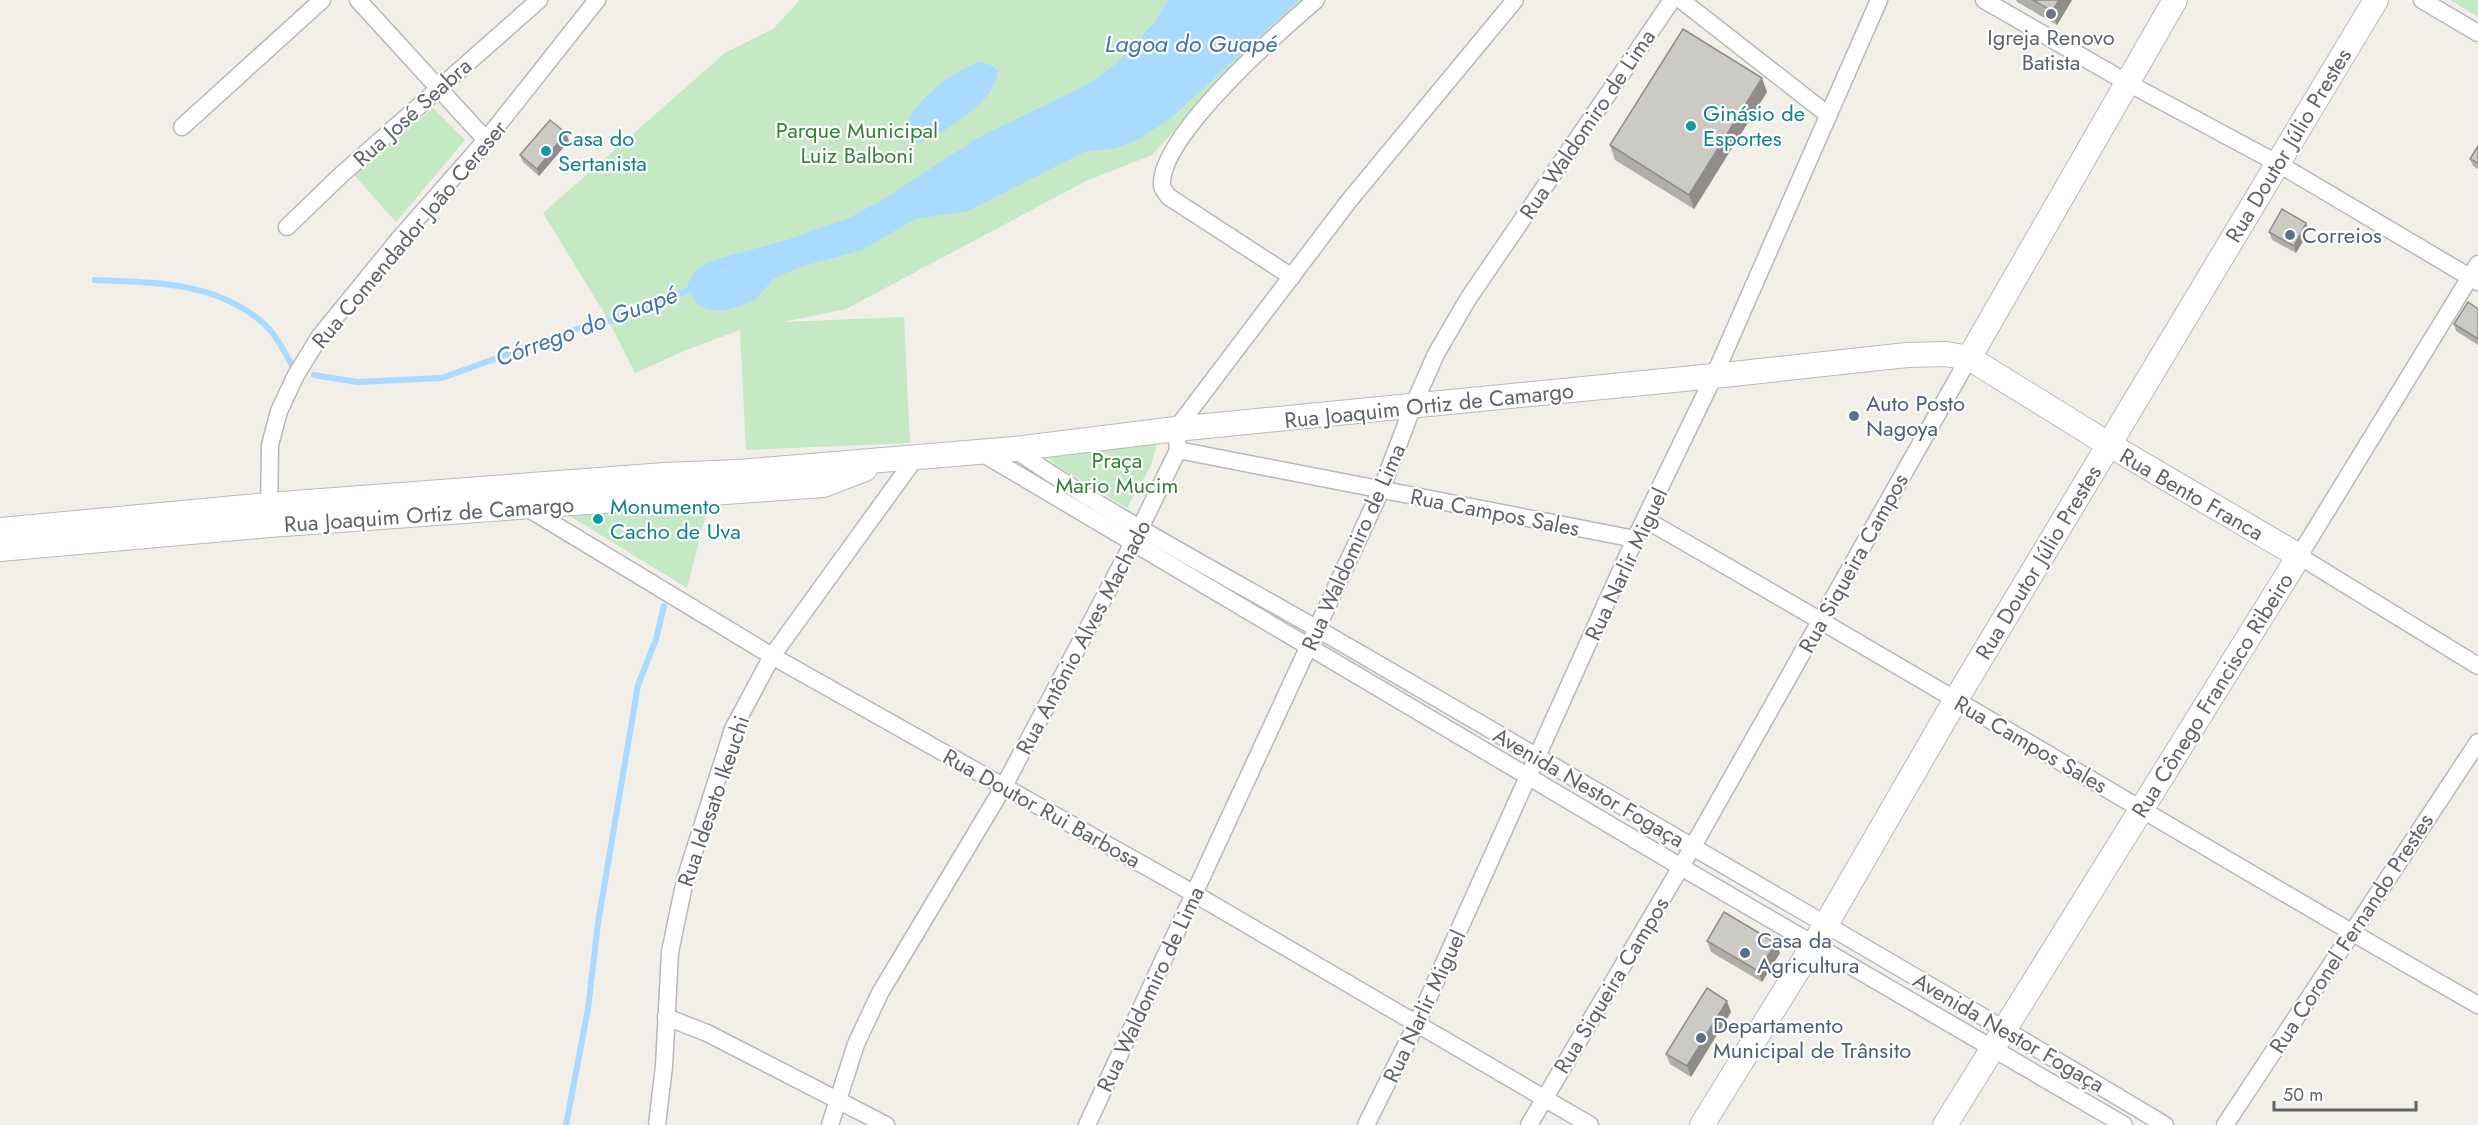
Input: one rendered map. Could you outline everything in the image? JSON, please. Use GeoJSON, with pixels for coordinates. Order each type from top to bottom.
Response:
{"type":"FeatureCollection","features":[{"type":"Feature","properties":{"kind":"main road","name":"Rua Siqueira Campos"},"geometry":{"type":"LineString","coordinates":[[1969,358],[2175,0]]}},
{"type":"Feature","properties":{"kind":"main road","name":"Rua Doutor Júlio Prestes"},"geometry":{"type":"LineString","coordinates":[[1702,1125],[1819,934],[2108,444],[2376,0]]}},
{"type":"Feature","properties":{"kind":"main road","name":"Rua Joaquim Ortiz de Camargo"},"geometry":{"type":"LineString","coordinates":[[0,549],[495,488],[1177,439],[1413,406],[1907,355],[1946,354],[1969,358]]}},
{"type":"Feature","properties":{"kind":"main road","name":"Rua Bento Franca"},"geometry":{"type":"LineString","coordinates":[[1969,358],[2108,444],[2299,556]]}},
{"type":"Feature","properties":{"kind":"main road","name":"Rua Joaquim Ortiz de Camargo"},"geometry":{"type":"LineString","coordinates":[[0,530],[269,515],[525,507],[824,485],[890,459]]}},
{"type":"Feature","properties":{"kind":"main road","name":"Rua Cônego Francisco Ribeiro"},"geometry":{"type":"LineString","coordinates":[[1946,1125],[2004,1028],[2299,556]]}},
{"type":"Feature","properties":{"kind":"street"},"geometry":{"type":"LineString","coordinates":[[182,127],[322,0]]}},
{"type":"Feature","properties":{"kind":"street"},"geometry":{"type":"LineString","coordinates":[[358,0],[486,140]]}},
{"type":"Feature","properties":{"kind":"street","name":"Rua José Seabra"},"geometry":{"type":"LineString","coordinates":[[287,226],[539,0]]}},
{"type":"Feature","properties":{"kind":"street","name":"Rua Comendador João Cereser"},"geometry":{"type":"LineString","coordinates":[[269,515],[270,445],[279,411],[296,375],[320,336],[399,239],[486,140],[597,0]]}},
{"type":"Feature","properties":{"kind":"street"},"geometry":{"type":"LineString","coordinates":[[1292,277],[1169,197],[1162,189],[1163,177],[1167,161],[1206,106],[1233,75],[1316,0]]}},
{"type":"Feature","properties":{"kind":"street","name":"Rua Antônio Alves Machado"},"geometry":{"type":"LineString","coordinates":[[830,1125],[856,1044],[880,993],[1004,786],[1141,528],[1177,439],[1348,202],[1515,0]]}},
{"type":"Feature","properties":{"kind":"street","name":"Rua Waldomiro de Lima"},"geometry":{"type":"LineString","coordinates":[[1090,1124],[1193,893],[1319,629],[1382,490],[1413,406],[1436,354],[1468,299],[1672,0]]}},
{"type":"Feature","properties":{"kind":"street"},"geometry":{"type":"LineString","coordinates":[[1681,0],[1827,114]]}},
{"type":"Feature","properties":{"kind":"street","name":"Rua Narlir Miguel"},"geometry":{"type":"LineString","coordinates":[[1366,1125],[1418,1023],[1539,758],[1635,538],[1646,520],[1714,376],[1827,114],[1879,0]]}},
{"type":"Feature","properties":{"kind":"street"},"geometry":{"type":"LineString","coordinates":[[1984,0],[2126,82],[2277,163],[2475,274]]}},
{"type":"Feature","properties":{"kind":"street"},"geometry":{"type":"LineString","coordinates":[[2422,0],[2478,33]]}},
{"type":"Feature","properties":{"kind":"street","name":"Rua Cônego Francisco Ribeiro"},"geometry":{"type":"LineString","coordinates":[[2299,556],[2475,274]]}},
{"type":"Feature","properties":{"kind":"street","name":"Rua Siqueira Campos"},"geometry":{"type":"LineString","coordinates":[[1529,1125],[1692,848],[1969,358]]}},
{"type":"Feature","properties":{"kind":"street","name":"Rua Campos Sales"},"geometry":{"type":"LineString","coordinates":[[1177,439],[1382,490],[1635,538]]}},
{"type":"Feature","properties":{"kind":"street","name":"Avenida Nestor Fogaça"},"geometry":{"type":"LineString","coordinates":[[1014,449],[1141,528],[1319,629],[1692,848],[1991,1049],[2124,1125]]}},
{"type":"Feature","properties":{"kind":"street","name":"Avenida Nestor Fogaça"},"geometry":{"type":"LineString","coordinates":[[980,452],[1681,867],[2004,1028],[2165,1125]]}},
{"type":"Feature","properties":{"kind":"street","name":"Rua Idesato Ikeuchi"},"geometry":{"type":"LineString","coordinates":[[657,1125],[670,951],[691,858],[733,729],[772,656],[916,457]]}},
{"type":"Feature","properties":{"kind":"street","name":"Rua Doutor Rui Barbosa"},"geometry":{"type":"LineString","coordinates":[[495,488],[772,656],[1193,893],[1590,1125]]}},
{"type":"Feature","properties":{"kind":"street","name":"Rua Campos Sales"},"geometry":{"type":"LineString","coordinates":[[1646,520],[1822,620],[1955,701],[2478,1005]]}},
{"type":"Feature","properties":{"kind":"street","name":"Rua Bento Franca"},"geometry":{"type":"LineString","coordinates":[[2299,556],[2478,666]]}},
{"type":"Feature","properties":{"kind":"street"},"geometry":{"type":"LineString","coordinates":[[1409,705],[1419,688]]}},
{"type":"Feature","properties":{"kind":"street"},"geometry":{"type":"LineString","coordinates":[[1467,739],[1478,722]]}},
{"type":"Feature","properties":{"kind":"street","name":"Rua Coronel Fernando Prestes"},"geometry":{"type":"LineString","coordinates":[[2225,1125],[2478,742]]}},
{"type":"Feature","properties":{"kind":"street"},"geometry":{"type":"LineString","coordinates":[[666,1017],[716,1037],[886,1125]]}},
{"type":"Feature","properties":{"kind":"street"},"geometry":{"type":"LineString","coordinates":[[2102,1112],[2114,1094]]}},
{"type":"Feature","properties":{"kind":"green space","name":"Parque Municipal Luiz Balboni"},"geometry":{"type":"Polygon","coordinates":[[[800,0],[1306,0],[1224,76],[1152,155],[1086,181],[846,309],[783,322],[904,317],[910,443],[746,450],[740,330],[686,350],[635,373],[609,321],[543,213],[725,53],[773,29],[800,0]]]}},
{"type":"Feature","properties":{"kind":"green space"},"geometry":{"type":"Polygon","coordinates":[[[2450,0],[2478,0],[2478,17],[2450,0]]]}},
{"type":"Feature","properties":{"kind":"green space"},"geometry":{"type":"Polygon","coordinates":[[[433,108],[465,140],[396,222],[354,175],[433,108]]]}},
{"type":"Feature","properties":{"kind":"green space","name":"Praça Mario Mucim"},"geometry":{"type":"Polygon","coordinates":[[[1157,443],[1151,465],[1127,508],[1057,466],[1047,456],[1157,443]]]}},
{"type":"Feature","properties":{"kind":"green space"},"geometry":{"type":"Polygon","coordinates":[[[710,498],[687,588],[560,510],[710,498]]]}},
{"type":"Feature","properties":{"kind":"water","name":"Lagoa do Guapé"},"geometry":{"type":"Polygon","coordinates":[[[1168,0],[1299,0],[1172,117],[1138,140],[1115,148],[1084,152],[968,211],[915,219],[862,250],[803,266],[774,278],[756,299],[738,307],[722,311],[707,309],[699,305],[688,291],[688,283],[698,268],[714,260],[787,240],[849,218],[884,199],[979,137],[1087,85],[1117,63],[1154,23],[1168,0]]]}},
{"type":"Feature","properties":{"kind":"water"},"geometry":{"type":"Polygon","coordinates":[[[981,62],[993,66],[998,72],[995,83],[979,105],[955,124],[930,138],[919,143],[908,139],[906,130],[909,120],[924,98],[960,71],[981,62]]]}},
{"type":"Feature","properties":{"kind":"building"},"geometry":{"type":"Polygon","coordinates":[[[2033,0],[2059,0],[2052,11],[2033,0]]]}},
{"type":"Feature","properties":{"kind":"building","name":"Ginásio de Esportes"},"geometry":{"type":"Polygon","coordinates":[[[1683,29],[1762,78],[1689,195],[1610,145],[1683,29]]]}},
{"type":"Feature","properties":{"kind":"building","name":"Casa do Sertanista"},"geometry":{"type":"Polygon","coordinates":[[[550,120],[566,133],[537,169],[520,155],[550,120]]]}},
{"type":"Feature","properties":{"kind":"building"},"geometry":{"type":"Polygon","coordinates":[[[2478,146],[2478,163],[2470,159],[2478,146]]]}},
{"type":"Feature","properties":{"kind":"building","name":"Correios"},"geometry":{"type":"Polygon","coordinates":[[[2282,209],[2306,223],[2294,246],[2269,232],[2282,209]]]}},
{"type":"Feature","properties":{"kind":"building"},"geometry":{"type":"Polygon","coordinates":[[[2468,302],[2478,309],[2478,339],[2454,324],[2468,302]]]}},
{"type":"Feature","properties":{"kind":"building","name":"Casa da Agricultura"},"geometry":{"type":"Polygon","coordinates":[[[1724,912],[1776,943],[1758,971],[1707,941],[1724,912]]]}},
{"type":"Feature","properties":{"kind":"building"},"geometry":{"type":"Polygon","coordinates":[[[1707,988],[1727,1001],[1687,1066],[1666,1054],[1707,988]]]}},
{"type":"Feature","properties":{"kind":"waterway","name":"Córrego do Guapé"},"geometry":{"type":"LineString","coordinates":[[95,280],[183,287],[225,299],[263,323],[279,342],[292,365]]}},
{"type":"Feature","properties":{"kind":"waterway","name":"Córrego do Guapé"},"geometry":{"type":"LineString","coordinates":[[314,375],[357,382],[442,378],[577,329],[623,317],[693,288]]}},
{"type":"Feature","properties":{"kind":"waterway"},"geometry":{"type":"LineString","coordinates":[[566,1125],[588,1009],[598,923],[638,685],[656,639],[664,606]]}},
{"type":"Feature","properties":{"kind":"place","name":"Igreja Renovo Batista"},"geometry":{"type":"Point","coordinates":[2051,14]}},
{"type":"Feature","properties":{"kind":"place","name":"Ginásio de Esportes"},"geometry":{"type":"Point","coordinates":[1691,126]}},
{"type":"Feature","properties":{"kind":"place","name":"Casa do Sertanista"},"geometry":{"type":"Point","coordinates":[546,151]}},
{"type":"Feature","properties":{"kind":"place","name":"Correios"},"geometry":{"type":"Point","coordinates":[2290,235]}},
{"type":"Feature","properties":{"kind":"place","name":"Auto Posto Nagoya"},"geometry":{"type":"Point","coordinates":[1854,416]}},
{"type":"Feature","properties":{"kind":"place","name":"Monumento Cacho de Uva"},"geometry":{"type":"Point","coordinates":[598,519]}},
{"type":"Feature","properties":{"kind":"place","name":"Casa da Agricultura"},"geometry":{"type":"Point","coordinates":[1745,953]}},
{"type":"Feature","properties":{"kind":"place","name":"Departamento Municipal de Trânsito"},"geometry":{"type":"Point","coordinates":[1701,1038]}}]}
